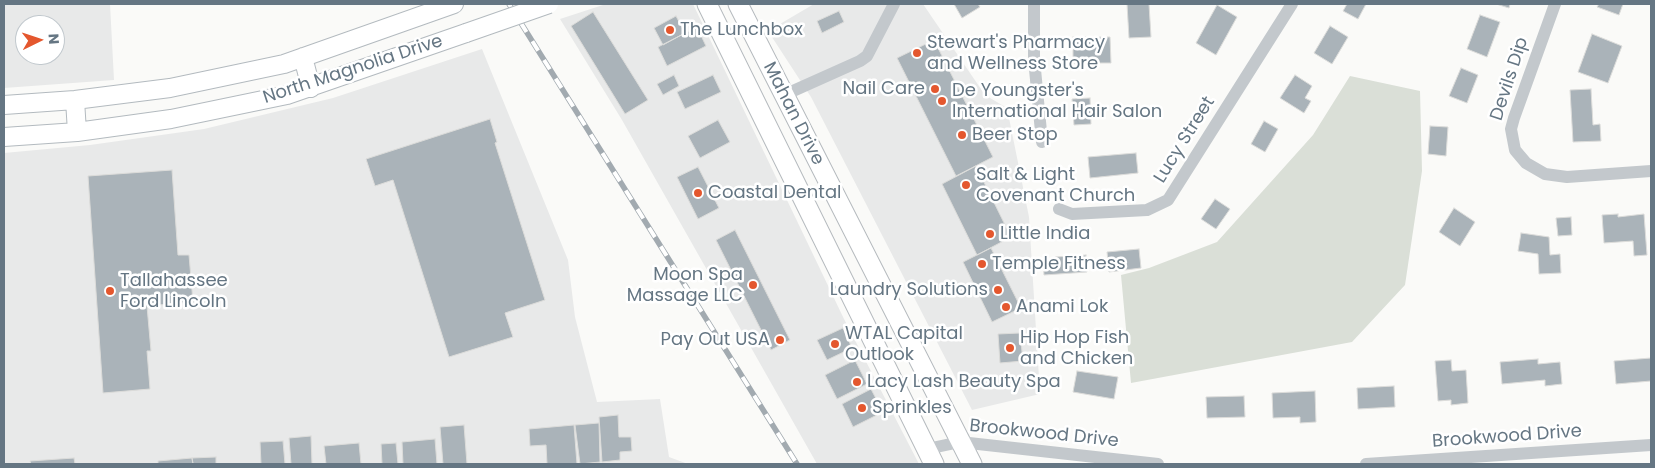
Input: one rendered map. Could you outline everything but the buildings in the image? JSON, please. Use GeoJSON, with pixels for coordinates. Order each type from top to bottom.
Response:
{"type":"FeatureCollection","features":[{"type":"Feature","properties":{"kind":"main road","name":"North Magnolia Drive"},"geometry":{"type":"LineString","coordinates":[[4,137],[78,132],[171,119],[288,95],[549,4]]}},
{"type":"Feature","properties":{"kind":"main road","name":"Mahan Drive"},"geometry":{"type":"LineString","coordinates":[[707,4],[931,457]]}},
{"type":"Feature","properties":{"kind":"main road","name":"Mahan Drive"},"geometry":{"type":"LineString","coordinates":[[738,4],[972,464]]}},
{"type":"Feature","properties":{"kind":"main road","name":"North Magnolia Drive"},"geometry":{"type":"LineString","coordinates":[[4,105],[75,100],[170,88],[284,64],[452,5]]}},
{"type":"Feature","properties":{"kind":"main road"},"geometry":{"type":"LineString","coordinates":[[303,57],[311,88]]}},
{"type":"Feature","properties":{"kind":"main road"},"geometry":{"type":"LineString","coordinates":[[75,100],[78,132]]}},
{"type":"Feature","properties":{"kind":"main road"},"geometry":{"type":"LineString","coordinates":[[849,291],[876,277]]}},
{"type":"Feature","properties":{"kind":"street"},"geometry":{"type":"LineString","coordinates":[[784,95],[867,56],[894,4]]}},
{"type":"Feature","properties":{"kind":"street"},"geometry":{"type":"LineString","coordinates":[[1034,4],[1034,59],[1042,142]]}},
{"type":"Feature","properties":{"kind":"street","name":"Lucy Street"},"geometry":{"type":"LineString","coordinates":[[1059,209],[1072,214],[1146,210],[1168,200],[1292,4]]}},
{"type":"Feature","properties":{"kind":"street","name":"Devils Dip"},"geometry":{"type":"LineString","coordinates":[[1554,4],[1511,129],[1515,150],[1526,163],[1545,174],[1567,177],[1651,171]]}},
{"type":"Feature","properties":{"kind":"street","name":"Brookwood Drive"},"geometry":{"type":"LineString","coordinates":[[931,457],[960,442],[1158,464]]}},
{"type":"Feature","properties":{"kind":"street","name":"Brookwood Drive"},"geometry":{"type":"LineString","coordinates":[[1366,464],[1651,445]]}},
{"type":"Feature","properties":{"kind":"shaded area"},"geometry":{"type":"Polygon","coordinates":[[[4,4],[110,4],[114,80],[4,88],[4,4]]]}},
{"type":"Feature","properties":{"kind":"shaded area"},"geometry":{"type":"Polygon","coordinates":[[[606,4],[693,4],[844,319],[919,464],[817,464],[622,120],[560,19],[606,4]]]}},
{"type":"Feature","properties":{"kind":"shaded area"},"geometry":{"type":"Polygon","coordinates":[[[814,4],[923,4],[985,95],[1007,108],[1029,217],[1040,394],[972,410],[811,97],[768,31],[814,4]]]}},
{"type":"Feature","properties":{"kind":"shaded area"},"geometry":{"type":"Polygon","coordinates":[[[482,49],[568,260],[575,317],[597,402],[660,399],[669,457],[688,464],[4,464],[4,153],[90,145],[204,129],[333,98],[482,49]]]}},
{"type":"Feature","properties":{"kind":"shaded area"},"geometry":{"type":"Polygon","coordinates":[[[1350,76],[1420,91],[1422,171],[1405,285],[1352,342],[1131,383],[1121,275],[1149,268],[1217,242],[1313,135],[1350,76]]]}},
{"type":"Feature","properties":{"kind":"railway"},"geometry":{"type":"LineString","coordinates":[[509,4],[797,464]]}},
{"type":"Feature","properties":{"kind":"place","name":"The Lunchbox"},"geometry":{"type":"Point","coordinates":[670,30]}},
{"type":"Feature","properties":{"kind":"place","name":"Stewart's Pharmacy and Wellness Store"},"geometry":{"type":"Point","coordinates":[917,53]}},
{"type":"Feature","properties":{"kind":"place","name":"Nail Care"},"geometry":{"type":"Point","coordinates":[935,89]}},
{"type":"Feature","properties":{"kind":"place","name":"De Youngster's International Hair Salon"},"geometry":{"type":"Point","coordinates":[942,101]}},
{"type":"Feature","properties":{"kind":"place","name":"Beer Stop"},"geometry":{"type":"Point","coordinates":[962,135]}},
{"type":"Feature","properties":{"kind":"place","name":"Salt & Light Covenant Church"},"geometry":{"type":"Point","coordinates":[966,185]}},
{"type":"Feature","properties":{"kind":"place","name":"Coastal Dental"},"geometry":{"type":"Point","coordinates":[698,193]}},
{"type":"Feature","properties":{"kind":"place","name":"Little India"},"geometry":{"type":"Point","coordinates":[990,234]}},
{"type":"Feature","properties":{"kind":"place","name":"Temple Fitness"},"geometry":{"type":"Point","coordinates":[982,264]}},
{"type":"Feature","properties":{"kind":"place","name":"Moon Spa Massage LLC"},"geometry":{"type":"Point","coordinates":[753,285]}},
{"type":"Feature","properties":{"kind":"place","name":"Laundry Solutions"},"geometry":{"type":"Point","coordinates":[998,290]}},
{"type":"Feature","properties":{"kind":"place","name":"Tallahassee Ford Lincoln"},"geometry":{"type":"Point","coordinates":[110,291]}},
{"type":"Feature","properties":{"kind":"place","name":"Anami Lok"},"geometry":{"type":"Point","coordinates":[1006,307]}},
{"type":"Feature","properties":{"kind":"place","name":"Pay Out USA"},"geometry":{"type":"Point","coordinates":[780,340]}},
{"type":"Feature","properties":{"kind":"place","name":"WTAL Capital Outlook"},"geometry":{"type":"Point","coordinates":[835,344]}},
{"type":"Feature","properties":{"kind":"place","name":"Hip Hop Fish and Chicken"},"geometry":{"type":"Point","coordinates":[1010,348]}},
{"type":"Feature","properties":{"kind":"place","name":"Lacy Lash Beauty Spa"},"geometry":{"type":"Point","coordinates":[857,382]}},
{"type":"Feature","properties":{"kind":"place","name":"Sprinkles"},"geometry":{"type":"Point","coordinates":[862,408]}}]}
